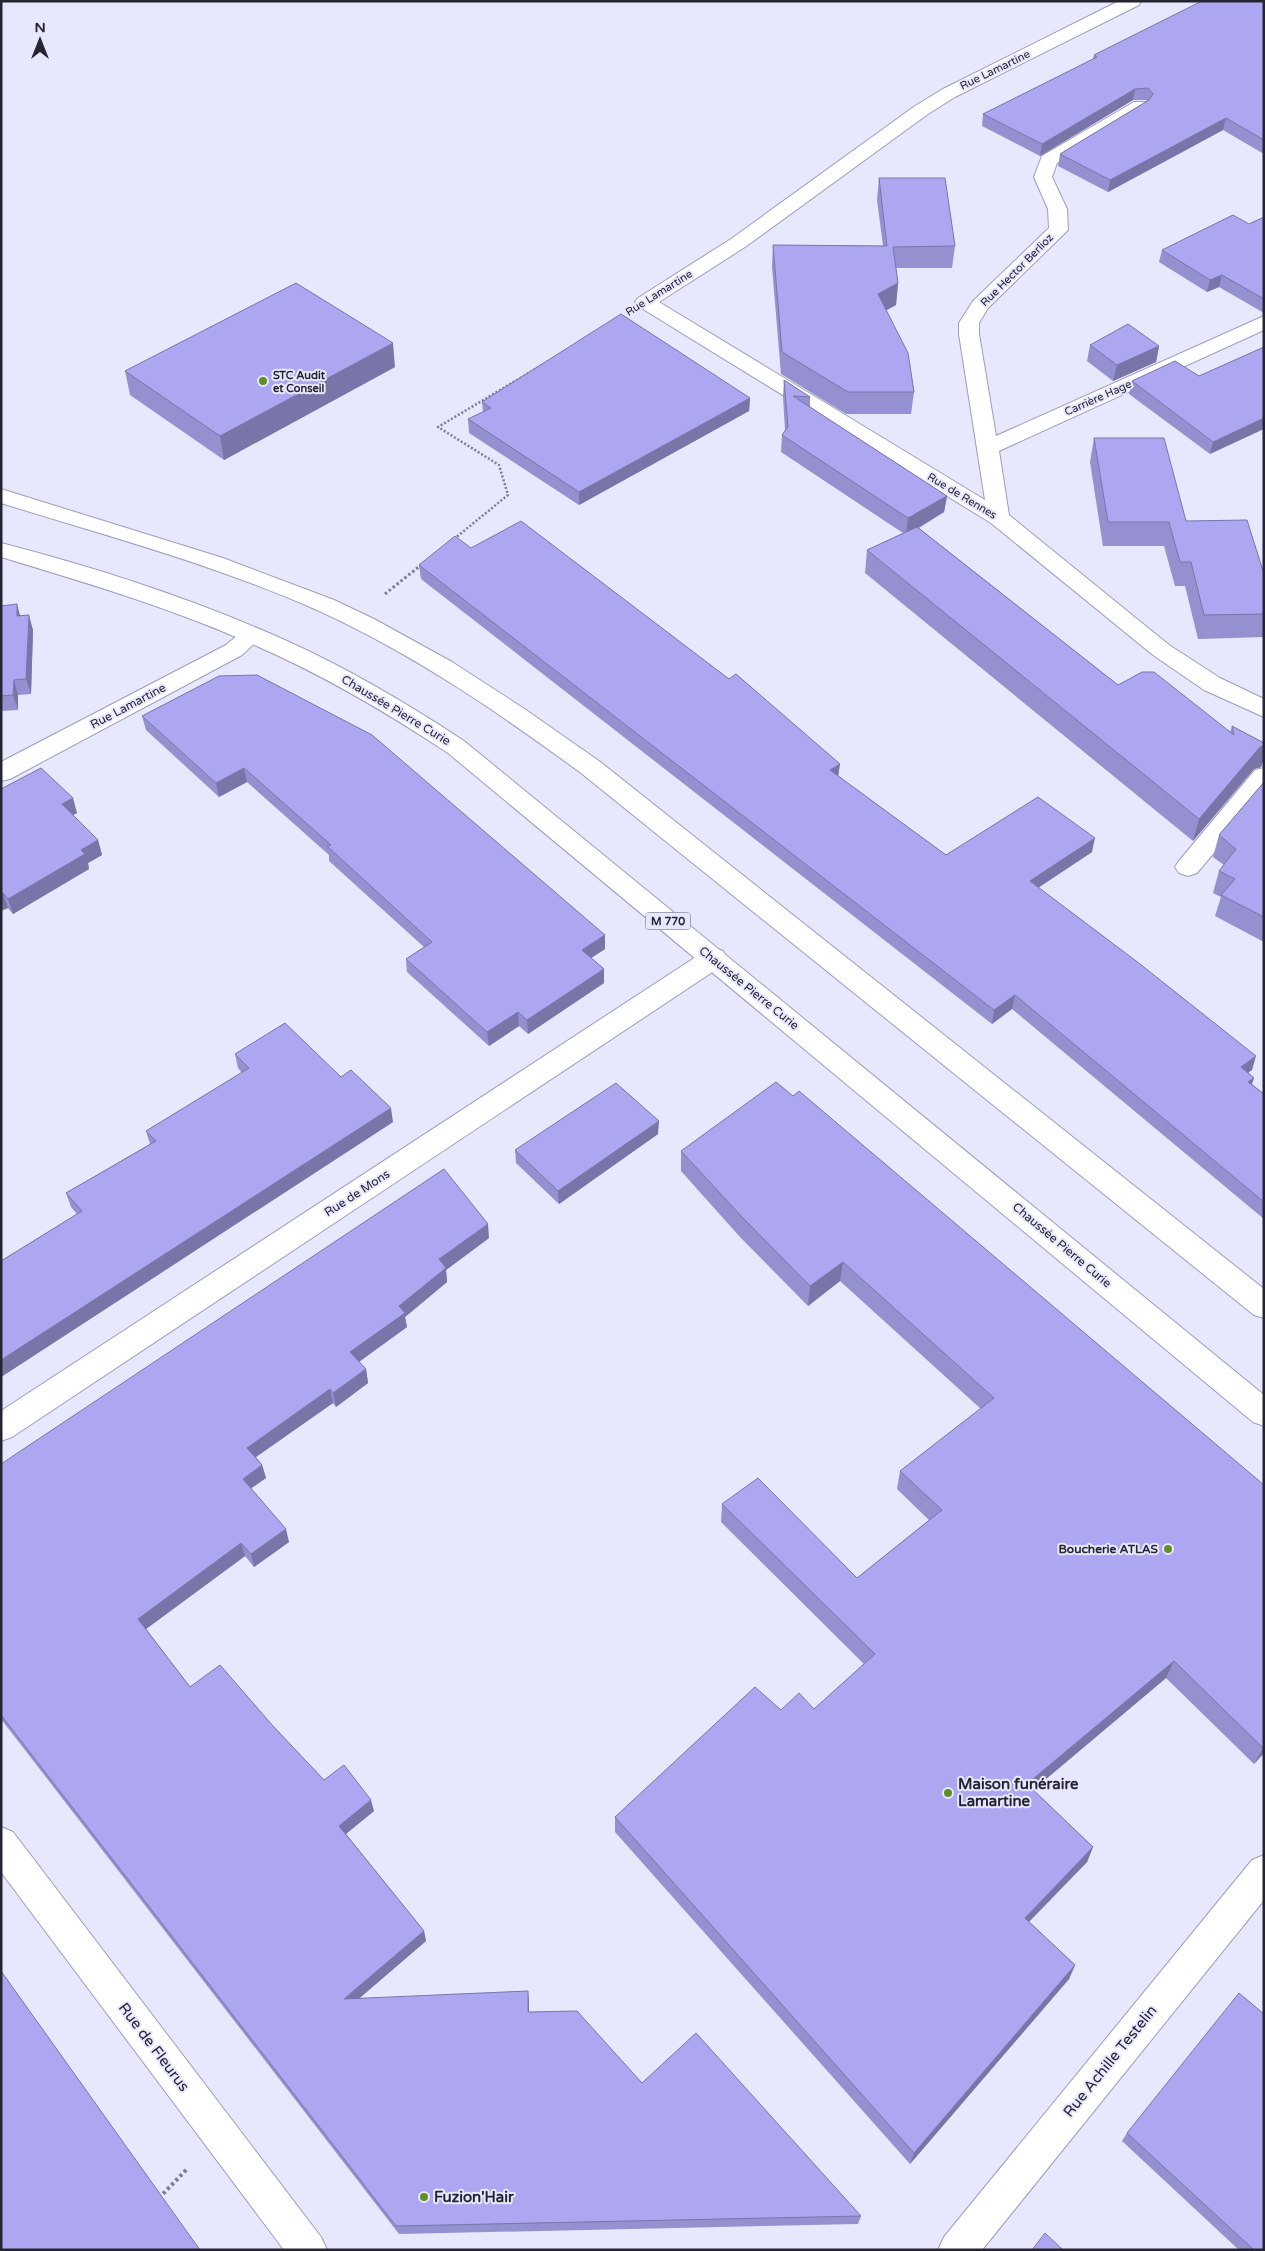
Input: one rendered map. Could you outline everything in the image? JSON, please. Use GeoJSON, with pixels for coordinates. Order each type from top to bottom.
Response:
{"type":"FeatureCollection","features":[{"type":"Feature","properties":{"kind":"street","name":"Rue Lamartine"},"geometry":{"type":"LineString","coordinates":[[645,302],[738,243],[841,166],[924,108],[949,93],[1133,1]]}},
{"type":"Feature","properties":{"kind":"street","name":"Rue Hector Berlioz"},"geometry":{"type":"LineString","coordinates":[[999,518],[969,323],[980,305],[1058,230],[1060,214],[1043,177],[1049,160],[1140,106]]}},
{"type":"Feature","properties":{"kind":"street","name":"Rue de Rennes"},"geometry":{"type":"LineString","coordinates":[[645,302],[999,518],[1161,650],[1212,684],[1264,709]]}},
{"type":"Feature","properties":{"kind":"street","name":"Carrière Hage"},"geometry":{"type":"LineString","coordinates":[[987,448],[1264,322]]}},
{"type":"Feature","properties":{"kind":"street"},"geometry":{"type":"LineString","coordinates":[[1,496],[225,566],[286,588],[354,619],[421,654],[467,681],[526,720],[590,767],[1264,1306]]}},
{"type":"Feature","properties":{"kind":"street","name":"Chaussée Pierre Curie"},"geometry":{"type":"LineString","coordinates":[[1,550],[147,595],[252,635],[326,669],[408,714],[456,747],[1264,1413]]}},
{"type":"Feature","properties":{"kind":"street","name":"Rue Lamartine"},"geometry":{"type":"LineString","coordinates":[[1,773],[228,653],[252,635]]}},
{"type":"Feature","properties":{"kind":"street"},"geometry":{"type":"LineString","coordinates":[[1188,867],[1264,776]]}},
{"type":"Feature","properties":{"kind":"street","name":"Rue de Mons"},"geometry":{"type":"LineString","coordinates":[[1,1428],[714,958]]}},
{"type":"Feature","properties":{"kind":"street","name":"Rue de Fleurus"},"geometry":{"type":"LineString","coordinates":[[1,1844],[308,2250]]}},
{"type":"Feature","properties":{"kind":"street","name":"Rue Achille Testelin"},"geometry":{"type":"LineString","coordinates":[[957,2250],[1264,1872]]}},
{"type":"Feature","properties":{"kind":"path"},"geometry":{"type":"LineString","coordinates":[[454,539],[508,495],[499,465],[438,427],[546,362]]}},
{"type":"Feature","properties":{"kind":"path"},"geometry":{"type":"LineString","coordinates":[[354,619],[423,563]]}},
{"type":"Feature","properties":{"kind":"path"},"geometry":{"type":"LineString","coordinates":[[154,2203],[220,2135]]}},
{"type":"Feature","properties":{"kind":"building"},"geometry":{"type":"Polygon","coordinates":[[[1202,1],[1264,1],[1264,140],[1226,118],[1110,180],[1060,154],[1149,100],[1153,94],[1148,88],[1135,89],[1042,144],[983,114],[1097,57],[1094,55],[1202,1]]]}},
{"type":"Feature","properties":{"kind":"building"},"geometry":{"type":"Polygon","coordinates":[[[879,178],[945,178],[955,246],[893,247],[898,283],[878,294],[908,353],[914,392],[848,392],[782,352],[773,245],[887,246],[879,178]]]}},
{"type":"Feature","properties":{"kind":"building"},"geometry":{"type":"Polygon","coordinates":[[[1233,215],[1249,224],[1264,217],[1264,299],[1222,275],[1210,280],[1162,250],[1233,215]]]}},
{"type":"Feature","properties":{"kind":"building","name":"STC Audit et Conseil"},"geometry":{"type":"Polygon","coordinates":[[[296,283],[393,343],[220,436],[125,371],[296,283]]]}},
{"type":"Feature","properties":{"kind":"building"},"geometry":{"type":"Polygon","coordinates":[[[621,314],[750,398],[579,492],[468,419],[491,408],[482,402],[621,314]]]}},
{"type":"Feature","properties":{"kind":"building"},"geometry":{"type":"Polygon","coordinates":[[[1128,324],[1159,346],[1117,365],[1090,345],[1128,324]]]}},
{"type":"Feature","properties":{"kind":"building"},"geometry":{"type":"Polygon","coordinates":[[[1264,347],[1264,418],[1213,442],[1132,381],[1175,361],[1199,376],[1264,347]]]}},
{"type":"Feature","properties":{"kind":"building"},"geometry":{"type":"Polygon","coordinates":[[[784,380],[810,397],[793,396],[947,496],[908,518],[782,435],[788,427],[784,380]]]}},
{"type":"Feature","properties":{"kind":"building"},"geometry":{"type":"Polygon","coordinates":[[[1094,438],[1164,438],[1186,521],[1247,520],[1264,571],[1264,614],[1204,615],[1191,562],[1180,562],[1169,522],[1108,522],[1094,438]]]}},
{"type":"Feature","properties":{"kind":"building"},"geometry":{"type":"Polygon","coordinates":[[[521,521],[729,679],[736,674],[840,764],[830,770],[946,855],[1038,797],[1095,838],[1030,881],[1140,964],[1256,1056],[1241,1067],[1254,1078],[1248,1082],[1264,1094],[1264,1202],[1015,995],[994,1010],[419,565],[455,536],[471,548],[521,521]]]}},
{"type":"Feature","properties":{"kind":"building"},"geometry":{"type":"Polygon","coordinates":[[[917,527],[1118,685],[1142,672],[1154,672],[1234,735],[1232,726],[1264,743],[1264,746],[1260,747],[1199,819],[867,550],[917,527]]]}},
{"type":"Feature","properties":{"kind":"building"},"geometry":{"type":"Polygon","coordinates":[[[17,604],[17,616],[29,615],[26,679],[14,680],[13,695],[1,696],[1,606],[17,604]]]}},
{"type":"Feature","properties":{"kind":"building"},"geometry":{"type":"Polygon","coordinates":[[[257,675],[372,735],[605,935],[582,950],[604,969],[527,1020],[518,1012],[487,1032],[406,959],[432,942],[327,846],[331,845],[244,768],[216,783],[142,716],[219,676],[257,675]]]}},
{"type":"Feature","properties":{"kind":"building"},"geometry":{"type":"Polygon","coordinates":[[[41,768],[73,798],[62,804],[98,840],[81,850],[85,854],[8,899],[3,893],[1,894],[1,789],[41,768]]]}},
{"type":"Feature","properties":{"kind":"building"},"geometry":{"type":"Polygon","coordinates":[[[1264,782],[1264,917],[1221,895],[1235,879],[1219,871],[1236,849],[1219,835],[1264,782]]]}},
{"type":"Feature","properties":{"kind":"building"},"geometry":{"type":"Polygon","coordinates":[[[285,1023],[341,1077],[351,1070],[391,1108],[1,1360],[1,1261],[82,1211],[66,1193],[156,1141],[146,1131],[249,1068],[235,1054],[285,1023]]]}},
{"type":"Feature","properties":{"kind":"building"},"geometry":{"type":"Polygon","coordinates":[[[776,1082],[793,1096],[799,1091],[1264,1485],[1264,1747],[1174,1661],[1027,1784],[1093,1847],[1025,1918],[1075,1965],[914,2153],[615,1817],[755,1687],[781,1710],[799,1693],[814,1709],[875,1654],[722,1504],[758,1478],[857,1578],[942,1510],[900,1471],[994,1398],[843,1262],[810,1286],[681,1151],[776,1082]]]}},
{"type":"Feature","properties":{"kind":"building"},"geometry":{"type":"Polygon","coordinates":[[[616,1083],[659,1121],[558,1191],[515,1150],[616,1083]]]}},
{"type":"Feature","properties":{"kind":"building"},"geometry":{"type":"Polygon","coordinates":[[[444,1169],[488,1224],[439,1259],[446,1268],[399,1306],[405,1313],[350,1352],[366,1369],[333,1393],[330,1389],[247,1448],[262,1465],[243,1479],[286,1529],[251,1554],[241,1543],[138,1619],[190,1687],[220,1665],[273,1726],[324,1780],[344,1765],[371,1800],[339,1826],[424,1931],[344,1999],[528,1991],[528,2012],[577,2011],[642,2083],[696,2033],[861,2216],[396,2226],[1,1715],[1,1464],[444,1169]]]}},
{"type":"Feature","properties":{"kind":"building"},"geometry":{"type":"Polygon","coordinates":[[[1,1971],[200,2250],[1,2250],[1,1971]]]}},
{"type":"Feature","properties":{"kind":"building"},"geometry":{"type":"Polygon","coordinates":[[[1239,1993],[1264,2014],[1264,2250],[1254,2250],[1127,2133],[1239,1993]]]}},
{"type":"Feature","properties":{"kind":"building"},"geometry":{"type":"Polygon","coordinates":[[[1045,2233],[1063,2250],[1032,2250],[1045,2233]]]}},
{"type":"Feature","properties":{"kind":"place","name":"STC Audit et Conseil"},"geometry":{"type":"Point","coordinates":[263,381]}},
{"type":"Feature","properties":{"kind":"place","name":"Boucherie ATLAS"},"geometry":{"type":"Point","coordinates":[1168,1549]}},
{"type":"Feature","properties":{"kind":"place","name":"Maison funéraire Lamartine"},"geometry":{"type":"Point","coordinates":[948,1793]}},
{"type":"Feature","properties":{"kind":"place","name":"Fuzion'Hair"},"geometry":{"type":"Point","coordinates":[424,2197]}}]}
